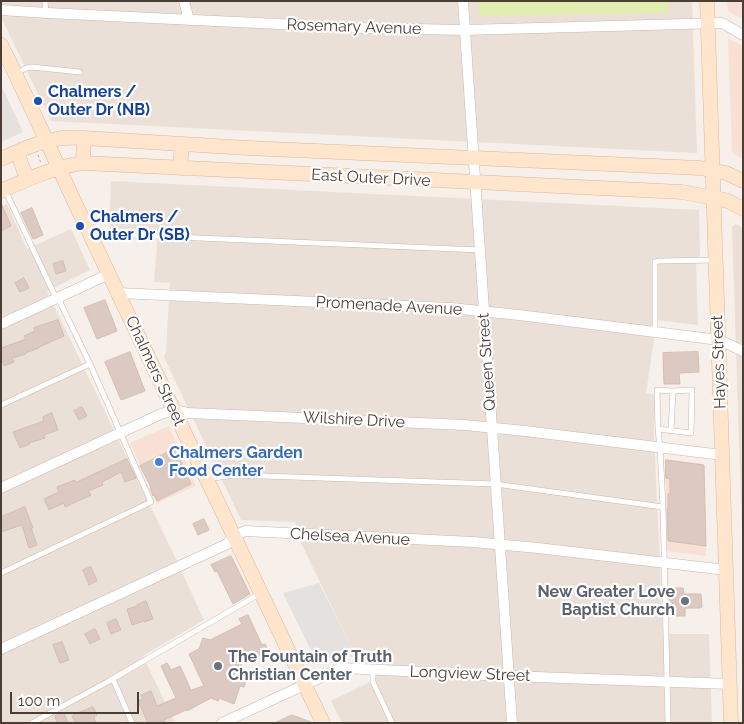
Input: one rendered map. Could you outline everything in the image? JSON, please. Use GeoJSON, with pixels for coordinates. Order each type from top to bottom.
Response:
{"type":"FeatureCollection","features":[{"type":"Feature","properties":{"kind":"street"},"geometry":{"type":"LineString","coordinates":[[184,1],[189,20]]}},
{"type":"Feature","properties":{"kind":"street","name":"Queen Street"},"geometry":{"type":"LineString","coordinates":[[463,1],[512,723]]}},
{"type":"Feature","properties":{"kind":"street","name":"Hayes Street"},"geometry":{"type":"LineString","coordinates":[[707,1],[731,723]]}},
{"type":"Feature","properties":{"kind":"street","name":"Rosemary Avenue"},"geometry":{"type":"LineString","coordinates":[[1,10],[46,14],[363,28],[465,30],[722,23],[743,35]]}},
{"type":"Feature","properties":{"kind":"street","name":"Chalmers Street"},"geometry":{"type":"LineString","coordinates":[[1,45],[92,240],[324,723]]}},
{"type":"Feature","properties":{"kind":"street","name":"East Outer Drive"},"geometry":{"type":"LineString","coordinates":[[1,159],[31,145],[58,138],[84,138],[700,168],[730,174],[743,181]]}},
{"type":"Feature","properties":{"kind":"street"},"geometry":{"type":"LineString","coordinates":[[84,138],[84,163]]}},
{"type":"Feature","properties":{"kind":"street"},"geometry":{"type":"LineString","coordinates":[[180,168],[182,144]]}},
{"type":"Feature","properties":{"kind":"street"},"geometry":{"type":"LineString","coordinates":[[17,152],[27,179]]}},
{"type":"Feature","properties":{"kind":"street","name":"East Outer Drive"},"geometry":{"type":"LineString","coordinates":[[3,191],[27,179],[58,168],[84,163],[682,192],[730,202],[743,209]]}},
{"type":"Feature","properties":{"kind":"street"},"geometry":{"type":"LineString","coordinates":[[576,163],[572,176],[573,183],[577,187]]}},
{"type":"Feature","properties":{"kind":"street"},"geometry":{"type":"LineString","coordinates":[[682,168],[682,192]]}},
{"type":"Feature","properties":{"kind":"street"},"geometry":{"type":"LineString","coordinates":[[1,324],[109,274]]}},
{"type":"Feature","properties":{"kind":"street","name":"Promenade Avenue"},"geometry":{"type":"LineString","coordinates":[[118,293],[451,308],[719,340],[743,351]]}},
{"type":"Feature","properties":{"kind":"street","name":"Wilshire Drive"},"geometry":{"type":"LineString","coordinates":[[1,488],[161,414],[174,410],[456,425],[722,455]]}},
{"type":"Feature","properties":{"kind":"street","name":"Chelsea Avenue"},"geometry":{"type":"LineString","coordinates":[[1,649],[227,544],[234,536],[245,532],[473,542],[726,570]]}},
{"type":"Feature","properties":{"kind":"street","name":"Longview Street"},"geometry":{"type":"LineString","coordinates":[[222,723],[341,668],[730,684]]}},
{"type":"Feature","properties":{"kind":"lane"},"geometry":{"type":"LineString","coordinates":[[45,1],[46,14]]}},
{"type":"Feature","properties":{"kind":"lane"},"geometry":{"type":"LineString","coordinates":[[15,73],[32,67],[80,72]]}},
{"type":"Feature","properties":{"kind":"lane"},"geometry":{"type":"LineString","coordinates":[[1,573],[151,502],[90,364],[3,191]]}},
{"type":"Feature","properties":{"kind":"lane"},"geometry":{"type":"LineString","coordinates":[[92,240],[105,234],[480,250]]}},
{"type":"Feature","properties":{"kind":"lane"},"geometry":{"type":"LineString","coordinates":[[656,332],[655,262],[716,260]]}},
{"type":"Feature","properties":{"kind":"lane"},"geometry":{"type":"LineString","coordinates":[[1,405],[90,364]]}},
{"type":"Feature","properties":{"kind":"lane"},"geometry":{"type":"LineString","coordinates":[[658,429],[691,432],[692,390],[657,390],[658,429],[663,507],[668,723]]}},
{"type":"Feature","properties":{"kind":"lane"},"geometry":{"type":"LineString","coordinates":[[671,430],[672,391]]}},
{"type":"Feature","properties":{"kind":"lane"},"geometry":{"type":"LineString","coordinates":[[206,479],[234,475],[495,484],[663,507]]}},
{"type":"Feature","properties":{"kind":"lane"},"geometry":{"type":"LineString","coordinates":[[32,723],[113,679],[261,593]]}},
{"type":"Feature","properties":{"kind":"lane"},"geometry":{"type":"LineString","coordinates":[[373,669],[373,682],[392,723]]}},
{"type":"Feature","properties":{"kind":"lane"},"geometry":{"type":"LineString","coordinates":[[113,679],[132,723]]}},
{"type":"Feature","properties":{"kind":"path"},"geometry":{"type":"LineString","coordinates":[[36,152],[41,163]]}},
{"type":"Feature","properties":{"kind":"shaded area"},"geometry":{"type":"Polygon","coordinates":[[[1,1],[692,1],[697,153],[51,121],[1,17],[1,1]]]}},
{"type":"Feature","properties":{"kind":"shaded area"},"geometry":{"type":"Polygon","coordinates":[[[727,1],[743,1],[743,19],[728,11],[727,1]]]}},
{"type":"Feature","properties":{"kind":"shaded area"},"geometry":{"type":"Polygon","coordinates":[[[728,38],[743,46],[743,159],[732,153],[728,38]]]}},
{"type":"Feature","properties":{"kind":"shaded area"},"geometry":{"type":"Polygon","coordinates":[[[1,85],[23,132],[1,142],[1,85]]]}},
{"type":"Feature","properties":{"kind":"shaded area"},"geometry":{"type":"Polygon","coordinates":[[[111,181],[699,210],[700,255],[696,263],[698,325],[657,320],[646,393],[655,395],[654,434],[663,634],[709,634],[712,723],[342,723],[331,701],[374,680],[367,657],[351,657],[349,642],[301,543],[295,522],[241,520],[164,357],[166,351],[170,283],[154,282],[158,232],[109,229],[111,181]]]}},
{"type":"Feature","properties":{"kind":"shaded area"},"geometry":{"type":"Polygon","coordinates":[[[7,204],[27,249],[71,229],[90,270],[47,291],[204,620],[143,656],[175,723],[1,723],[1,207],[7,204]]]}},
{"type":"Feature","properties":{"kind":"shaded area"},"geometry":{"type":"Polygon","coordinates":[[[736,224],[743,228],[743,567],[732,226],[736,224]]]}},
{"type":"Feature","properties":{"kind":"shaded area"},"geometry":{"type":"Polygon","coordinates":[[[169,426],[196,486],[157,503],[130,443],[169,426]]]}},
{"type":"Feature","properties":{"kind":"shaded area"},"geometry":{"type":"Polygon","coordinates":[[[665,459],[703,464],[706,556],[667,551],[665,459]]]}},
{"type":"Feature","properties":{"kind":"shaded area"},"geometry":{"type":"Polygon","coordinates":[[[319,583],[349,642],[351,657],[337,656],[318,665],[283,593],[319,583]]]}},
{"type":"Feature","properties":{"kind":"green space"},"geometry":{"type":"Polygon","coordinates":[[[479,1],[668,1],[668,13],[479,16],[479,1]]]}},
{"type":"Feature","properties":{"kind":"building"},"geometry":{"type":"Polygon","coordinates":[[[1,203],[11,226],[1,231],[1,203]]]}},
{"type":"Feature","properties":{"kind":"building"},"geometry":{"type":"Polygon","coordinates":[[[32,208],[43,235],[33,239],[21,213],[32,208]]]}},
{"type":"Feature","properties":{"kind":"building"},"geometry":{"type":"Polygon","coordinates":[[[63,261],[66,271],[56,274],[53,264],[63,261]]]}},
{"type":"Feature","properties":{"kind":"building"},"geometry":{"type":"Polygon","coordinates":[[[24,278],[29,288],[20,292],[15,283],[24,278]]]}},
{"type":"Feature","properties":{"kind":"building"},"geometry":{"type":"Polygon","coordinates":[[[105,300],[117,331],[97,339],[84,308],[105,300]]]}},
{"type":"Feature","properties":{"kind":"building"},"geometry":{"type":"Polygon","coordinates":[[[58,320],[64,336],[26,354],[12,358],[14,362],[4,366],[1,358],[1,348],[26,339],[24,336],[35,331],[34,328],[58,320]]]}},
{"type":"Feature","properties":{"kind":"building"},"geometry":{"type":"Polygon","coordinates":[[[130,352],[145,391],[121,400],[105,362],[130,352]]]}},
{"type":"Feature","properties":{"kind":"building"},"geometry":{"type":"Polygon","coordinates":[[[698,352],[699,372],[679,373],[680,384],[664,384],[663,353],[698,352]]]}},
{"type":"Feature","properties":{"kind":"building"},"geometry":{"type":"Polygon","coordinates":[[[82,407],[87,416],[79,420],[74,411],[82,407]]]}},
{"type":"Feature","properties":{"kind":"building"},"geometry":{"type":"Polygon","coordinates":[[[52,413],[58,430],[44,435],[45,438],[20,448],[13,432],[44,421],[43,417],[52,413]]]}},
{"type":"Feature","properties":{"kind":"building"},"geometry":{"type":"Polygon","coordinates":[[[175,449],[191,484],[157,501],[140,466],[175,449]]]}},
{"type":"Feature","properties":{"kind":"building"},"geometry":{"type":"Polygon","coordinates":[[[127,459],[136,478],[125,482],[121,472],[102,482],[103,485],[88,491],[91,495],[65,507],[64,503],[49,510],[44,499],[59,492],[57,487],[75,480],[76,482],[127,459]]]}},
{"type":"Feature","properties":{"kind":"building"},"geometry":{"type":"Polygon","coordinates":[[[666,460],[704,465],[706,546],[668,541],[667,509],[670,479],[666,478],[666,460]]]}},
{"type":"Feature","properties":{"kind":"building"},"geometry":{"type":"Polygon","coordinates":[[[25,507],[37,545],[29,548],[22,525],[1,532],[1,517],[25,507]]]}},
{"type":"Feature","properties":{"kind":"building"},"geometry":{"type":"Polygon","coordinates":[[[204,519],[209,530],[198,535],[193,524],[204,519]]]}},
{"type":"Feature","properties":{"kind":"building"},"geometry":{"type":"Polygon","coordinates":[[[231,556],[250,594],[233,604],[217,571],[215,572],[211,565],[231,556]]]}},
{"type":"Feature","properties":{"kind":"building"},"geometry":{"type":"Polygon","coordinates":[[[91,567],[97,581],[89,585],[83,570],[91,567]]]}},
{"type":"Feature","properties":{"kind":"building","name":"New Greater Love Baptist Church"},"geometry":{"type":"Polygon","coordinates":[[[669,588],[683,588],[684,594],[701,594],[702,607],[685,608],[685,616],[670,616],[669,588]]]}},
{"type":"Feature","properties":{"kind":"building"},"geometry":{"type":"Polygon","coordinates":[[[146,601],[153,619],[132,625],[127,609],[138,606],[146,601]]]}},
{"type":"Feature","properties":{"kind":"building"},"geometry":{"type":"Polygon","coordinates":[[[248,615],[262,645],[265,644],[269,652],[241,664],[247,677],[244,687],[240,686],[234,704],[219,698],[218,701],[211,698],[187,711],[164,720],[165,723],[148,723],[138,701],[143,699],[141,695],[151,691],[157,706],[176,698],[161,666],[167,663],[171,670],[180,666],[191,690],[204,686],[189,654],[199,649],[203,638],[210,640],[242,624],[239,619],[248,615]]]}},
{"type":"Feature","properties":{"kind":"building"},"geometry":{"type":"Polygon","coordinates":[[[116,619],[121,630],[111,634],[107,623],[116,619]]]}},
{"type":"Feature","properties":{"kind":"building"},"geometry":{"type":"Polygon","coordinates":[[[95,629],[100,639],[90,644],[85,634],[95,629]]]}},
{"type":"Feature","properties":{"kind":"building"},"geometry":{"type":"Polygon","coordinates":[[[62,642],[69,660],[60,663],[53,645],[62,642]]]}},
{"type":"Feature","properties":{"kind":"building"},"geometry":{"type":"Polygon","coordinates":[[[93,707],[97,715],[94,717],[96,723],[75,723],[72,716],[93,707]]]}},
{"type":"Feature","properties":{"kind":"building"},"geometry":{"type":"Polygon","coordinates":[[[64,713],[68,723],[57,723],[55,716],[64,713]]]}},
{"type":"Feature","properties":{"kind":"building"},"geometry":{"type":"Polygon","coordinates":[[[292,715],[311,722],[311,723],[275,723],[292,715]]]}},
{"type":"Feature","properties":{"kind":"place","name":"Chalmers / Outer Dr (NB)"},"geometry":{"type":"Point","coordinates":[38,101]}},
{"type":"Feature","properties":{"kind":"place","name":"Chalmers / Outer Dr (SB)"},"geometry":{"type":"Point","coordinates":[80,226]}},
{"type":"Feature","properties":{"kind":"place","name":"Chalmers Garden Food Center"},"geometry":{"type":"Point","coordinates":[159,462]}},
{"type":"Feature","properties":{"kind":"place","name":"New Greater Love Baptist Church"},"geometry":{"type":"Point","coordinates":[685,601]}},
{"type":"Feature","properties":{"kind":"place","name":"The Fountain of Truth Christian Center"},"geometry":{"type":"Point","coordinates":[218,666]}}]}
